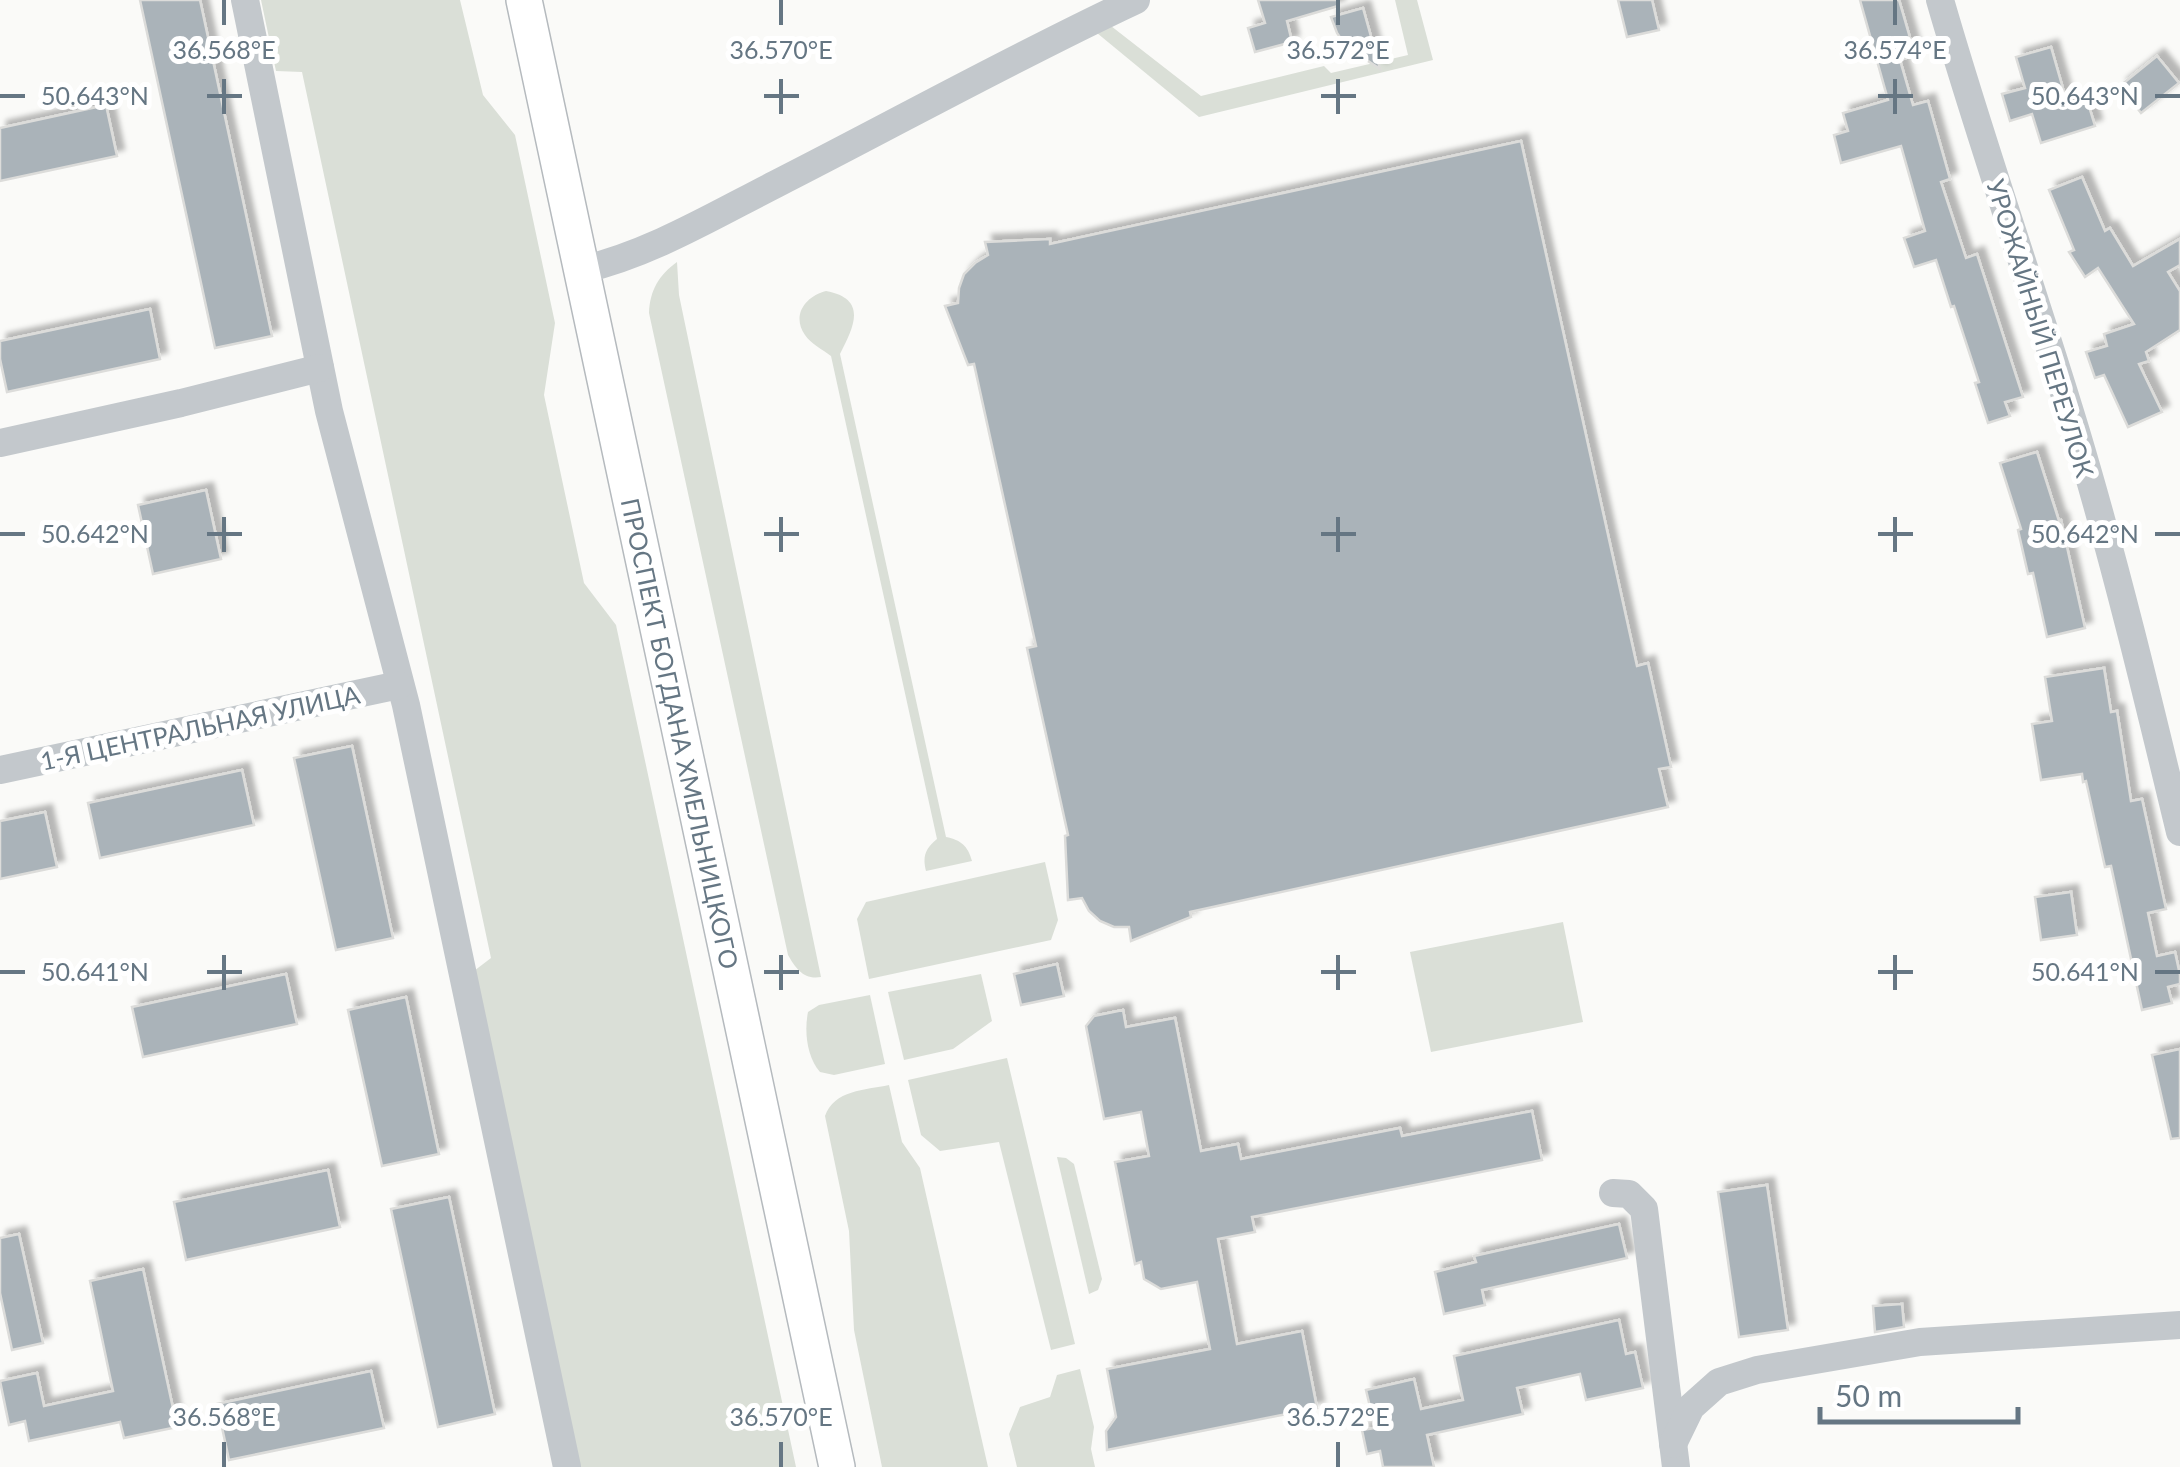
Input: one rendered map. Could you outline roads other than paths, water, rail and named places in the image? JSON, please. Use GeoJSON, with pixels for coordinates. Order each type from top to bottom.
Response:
{"type":"FeatureCollection","features":[{"type":"Feature","properties":{"kind":"main road","name":"ПРОСПЕКТ БОГДАНА ХМЕЛЬНИЦКОГО"},"geometry":{"type":"LineString","coordinates":[[524,0],[837,1467]]}},
{"type":"Feature","properties":{"kind":"street"},"geometry":{"type":"LineString","coordinates":[[246,0],[329,411],[406,705],[567,1467]]}},
{"type":"Feature","properties":{"kind":"street"},"geometry":{"type":"LineString","coordinates":[[582,270],[668,239],[1136,0]]}},
{"type":"Feature","properties":{"kind":"street","name":"УРОЖАЙНЫЙ ПЕРЕУЛОК"},"geometry":{"type":"LineString","coordinates":[[1940,0],[2077,436],[2180,832]]}},
{"type":"Feature","properties":{"kind":"street"},"geometry":{"type":"LineString","coordinates":[[0,443],[320,368]]}},
{"type":"Feature","properties":{"kind":"street","name":"1-Я ЦЕНТРАЛЬНАЯ УЛИЦА"},"geometry":{"type":"LineString","coordinates":[[0,770],[399,685]]}},
{"type":"Feature","properties":{"kind":"street"},"geometry":{"type":"LineString","coordinates":[[1613,1193],[1629,1194],[1644,1209],[1675,1455]]}},
{"type":"Feature","properties":{"kind":"street"},"geometry":{"type":"LineString","coordinates":[[1675,1455],[1691,1407],[1719,1382],[1758,1370],[1920,1342],[2180,1325]]}}]}
